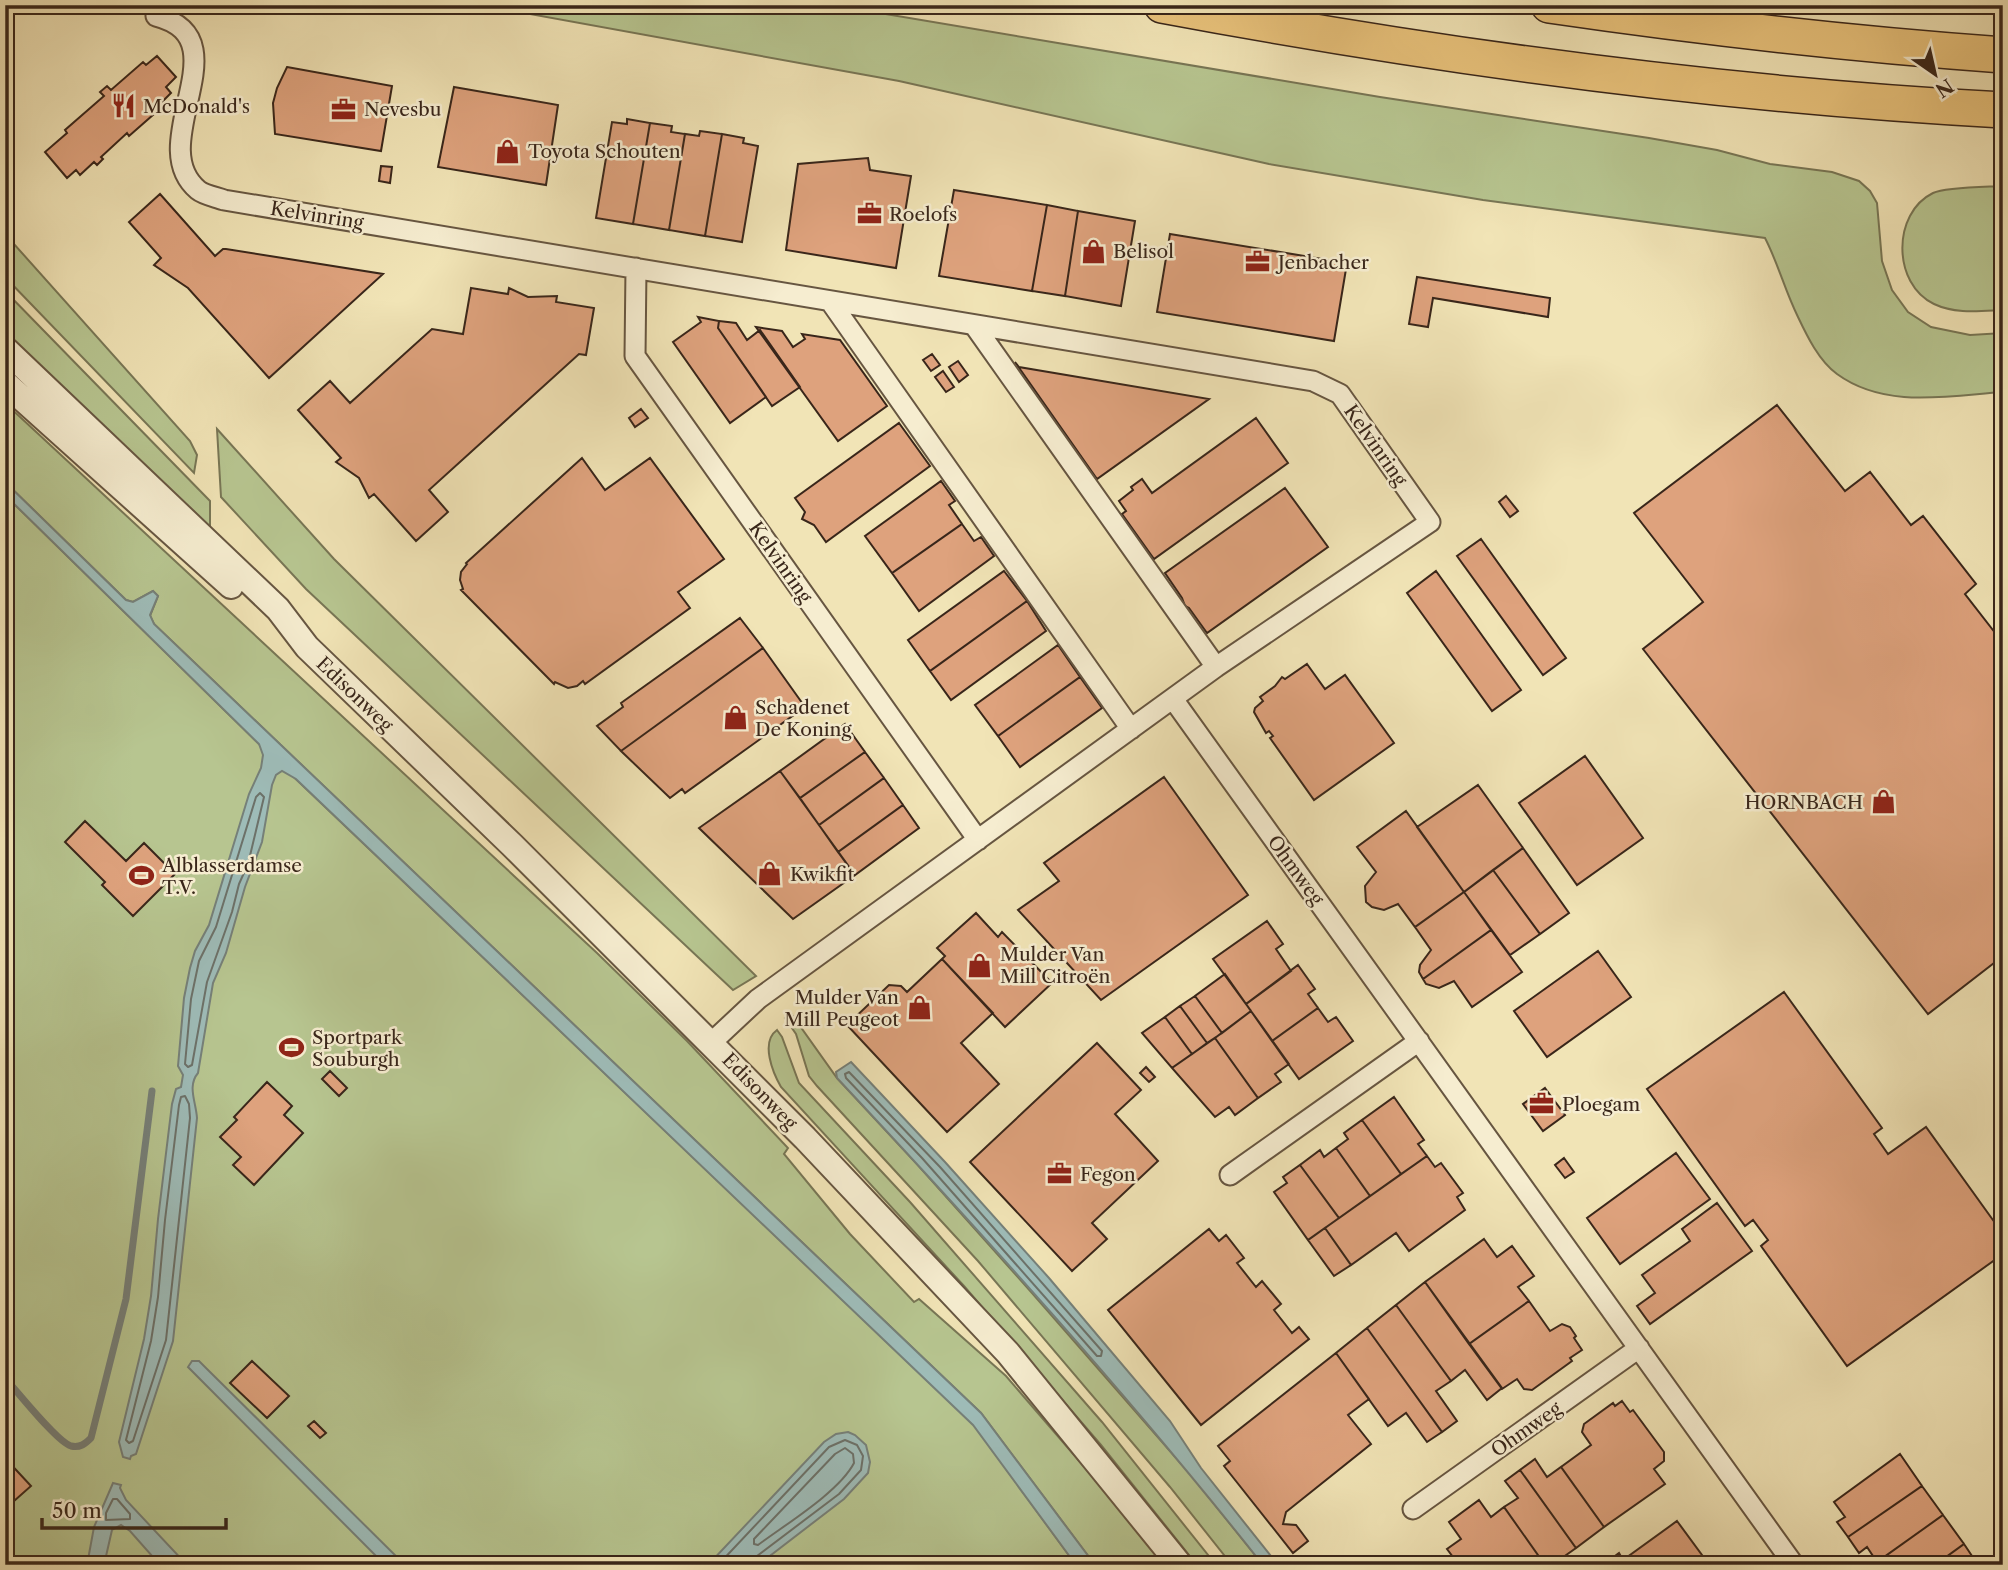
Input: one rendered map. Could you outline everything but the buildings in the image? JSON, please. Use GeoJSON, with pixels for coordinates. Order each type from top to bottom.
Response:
{"type":"FeatureCollection","features":[{"type":"Feature","properties":{"kind":"highway"},"geometry":{"type":"LineString","coordinates":[[1162,5],[1418,47],[1724,90],[2003,110]]}},
{"type":"Feature","properties":{"kind":"highway"},"geometry":{"type":"LineString","coordinates":[[1549,5],[1671,23],[1789,36],[2003,55]]}},
{"type":"Feature","properties":{"kind":"street","name":"Kelvinring"},"geometry":{"type":"LineString","coordinates":[[156,16],[175,22],[182,28],[188,34],[196,56],[180,150],[181,167],[199,191],[224,200],[1313,381],[1340,394],[1430,522],[1216,667],[758,999],[712,1042]]}},
{"type":"Feature","properties":{"kind":"street","name":"Kelvinring"},"geometry":{"type":"LineString","coordinates":[[636,268],[635,356],[978,840]]}},
{"type":"Feature","properties":{"kind":"street"},"geometry":{"type":"LineString","coordinates":[[830,301],[1131,729]]}},
{"type":"Feature","properties":{"kind":"street"},"geometry":{"type":"LineString","coordinates":[[974,325],[1216,667]]}},
{"type":"Feature","properties":{"kind":"street","name":"Edisonweg"},"geometry":{"type":"LineString","coordinates":[[5,349],[278,609],[307,648]]}},
{"type":"Feature","properties":{"kind":"street","name":"Edisonweg"},"geometry":{"type":"LineString","coordinates":[[5,383],[270,621],[307,648],[712,1042],[1008,1353],[1180,1565]]}},
{"type":"Feature","properties":{"kind":"street","name":"Ohmweg"},"geometry":{"type":"LineString","coordinates":[[1173,699],[1794,1565]]}},
{"type":"Feature","properties":{"kind":"street"},"geometry":{"type":"LineString","coordinates":[[1230,1175],[1419,1041]]}},
{"type":"Feature","properties":{"kind":"street","name":"Ohmweg"},"geometry":{"type":"LineString","coordinates":[[1413,1509],[1639,1348]]}},
{"type":"Feature","properties":{"kind":"green space"},"geometry":{"type":"Polygon","coordinates":[[[480,5],[832,5],[1380,97],[1649,138],[1717,150],[1770,164],[1832,172],[1859,181],[1870,191],[1877,203],[1882,261],[1892,290],[1908,312],[1931,327],[1970,335],[2003,333],[2003,392],[1917,398],[1896,396],[1856,385],[1837,374],[1819,355],[1805,332],[1765,238],[1483,200],[1269,164],[899,81],[480,5]]]}},
{"type":"Feature","properties":{"kind":"green space"},"geometry":{"type":"Polygon","coordinates":[[[2003,186],[2003,310],[1959,311],[1934,304],[1920,294],[1910,281],[1904,265],[1902,248],[1910,216],[1920,203],[1939,191],[2003,186]]]}},
{"type":"Feature","properties":{"kind":"green space"},"geometry":{"type":"Polygon","coordinates":[[[5,234],[190,441],[197,455],[194,473],[5,277],[5,234]]]}},
{"type":"Feature","properties":{"kind":"green space"},"geometry":{"type":"Polygon","coordinates":[[[5,291],[210,501],[210,528],[106,434],[5,333],[5,291]]]}},
{"type":"Feature","properties":{"kind":"green space"},"geometry":{"type":"Polygon","coordinates":[[[5,403],[597,953],[687,1041],[788,1148],[784,1154],[850,1234],[914,1302],[919,1299],[1006,1376],[1125,1514],[1165,1565],[1095,1565],[981,1413],[154,624],[150,616],[158,596],[153,591],[133,602],[126,600],[5,482],[5,403]]]}},
{"type":"Feature","properties":{"kind":"green space"},"geometry":{"type":"Polygon","coordinates":[[[217,429],[334,559],[756,976],[733,990],[306,589],[221,497],[217,429]]]}},
{"type":"Feature","properties":{"kind":"green space","name":"Sportpark Souburgh"},"geometry":{"type":"Polygon","coordinates":[[[5,495],[259,744],[974,1425],[1076,1565],[5,1565],[5,495]]]}},
{"type":"Feature","properties":{"kind":"green space"},"geometry":{"type":"Polygon","coordinates":[[[790,1012],[837,1078],[1032,1293],[1191,1475],[1263,1565],[1232,1565],[1170,1487],[978,1261],[817,1086],[809,1076],[796,1034],[785,1018],[790,1012]]]}},
{"type":"Feature","properties":{"kind":"green space"},"geometry":{"type":"Polygon","coordinates":[[[777,1030],[799,1083],[910,1202],[1102,1422],[1216,1565],[1197,1565],[1101,1445],[964,1286],[781,1087],[769,1050],[769,1042],[777,1030]]]}},
{"type":"Feature","properties":{"kind":"water"},"geometry":{"type":"Polygon","coordinates":[[[5,482],[126,600],[133,602],[153,591],[158,596],[150,615],[154,624],[981,1413],[1095,1565],[1076,1565],[973,1425],[296,779],[282,771],[276,775],[272,785],[262,842],[245,887],[226,953],[213,983],[198,1073],[193,1083],[197,1118],[173,1341],[136,1454],[130,1459],[123,1457],[119,1442],[144,1339],[151,1296],[172,1104],[176,1089],[181,1087],[183,1075],[178,1066],[184,998],[195,951],[209,925],[263,755],[259,744],[5,495],[5,482]]]}},
{"type":"Feature","properties":{"kind":"water"},"geometry":{"type":"Polygon","coordinates":[[[851,1062],[1049,1278],[1170,1421],[1201,1468],[1278,1565],[1263,1565],[1161,1440],[1055,1317],[837,1078],[836,1072],[851,1062]]]}},
{"type":"Feature","properties":{"kind":"water"},"geometry":{"type":"Polygon","coordinates":[[[192,1361],[199,1361],[405,1565],[385,1565],[188,1367],[192,1361]]]}},
{"type":"Feature","properties":{"kind":"water"},"geometry":{"type":"Polygon","coordinates":[[[848,1432],[866,1445],[870,1462],[868,1473],[844,1499],[758,1565],[708,1565],[824,1442],[836,1434],[848,1432]]]}},
{"type":"Feature","properties":{"kind":"water"},"geometry":{"type":"Polygon","coordinates":[[[113,1483],[121,1485],[126,1500],[187,1565],[160,1565],[130,1531],[121,1525],[112,1530],[104,1565],[87,1565],[94,1527],[113,1483]]]}},
{"type":"Feature","properties":{"kind":"waterway"},"geometry":{"type":"LineString","coordinates":[[5,1378],[47,1426],[65,1442],[77,1446],[91,1438],[126,1299],[152,1091]]}},
{"type":"Feature","properties":{"kind":"place","name":"McDonald's"},"geometry":{"type":"Point","coordinates":[123,106]}},
{"type":"Feature","properties":{"kind":"place","name":"Nevesbu"},"geometry":{"type":"Point","coordinates":[344,109]}},
{"type":"Feature","properties":{"kind":"place","name":"Toyota Schouten"},"geometry":{"type":"Point","coordinates":[508,151]}},
{"type":"Feature","properties":{"kind":"place","name":"Roelofs"},"geometry":{"type":"Point","coordinates":[869,214]}},
{"type":"Feature","properties":{"kind":"place","name":"Belisol"},"geometry":{"type":"Point","coordinates":[1093,251]}},
{"type":"Feature","properties":{"kind":"place","name":"Jenbacher"},"geometry":{"type":"Point","coordinates":[1258,262]}},
{"type":"Feature","properties":{"kind":"place","name":"Schadenet De Koning"},"geometry":{"type":"Point","coordinates":[735,718]}},
{"type":"Feature","properties":{"kind":"place","name":"HORNBACH"},"geometry":{"type":"Point","coordinates":[1883,802]}},
{"type":"Feature","properties":{"kind":"place","name":"Kwikfit"},"geometry":{"type":"Point","coordinates":[770,874]}},
{"type":"Feature","properties":{"kind":"place","name":"Alblasserdamse T.V."},"geometry":{"type":"Point","coordinates":[142,876]}},
{"type":"Feature","properties":{"kind":"place","name":"Mulder Van Mill Citroën"},"geometry":{"type":"Point","coordinates":[980,965]}},
{"type":"Feature","properties":{"kind":"place","name":"Mulder Van Mill Peugeot"},"geometry":{"type":"Point","coordinates":[919,1008]}},
{"type":"Feature","properties":{"kind":"place","name":"Sportpark Souburgh"},"geometry":{"type":"Point","coordinates":[292,1048]}},
{"type":"Feature","properties":{"kind":"place","name":"Ploegam"},"geometry":{"type":"Point","coordinates":[1542,1104]}},
{"type":"Feature","properties":{"kind":"place","name":"Fegon"},"geometry":{"type":"Point","coordinates":[1060,1174]}}]}
